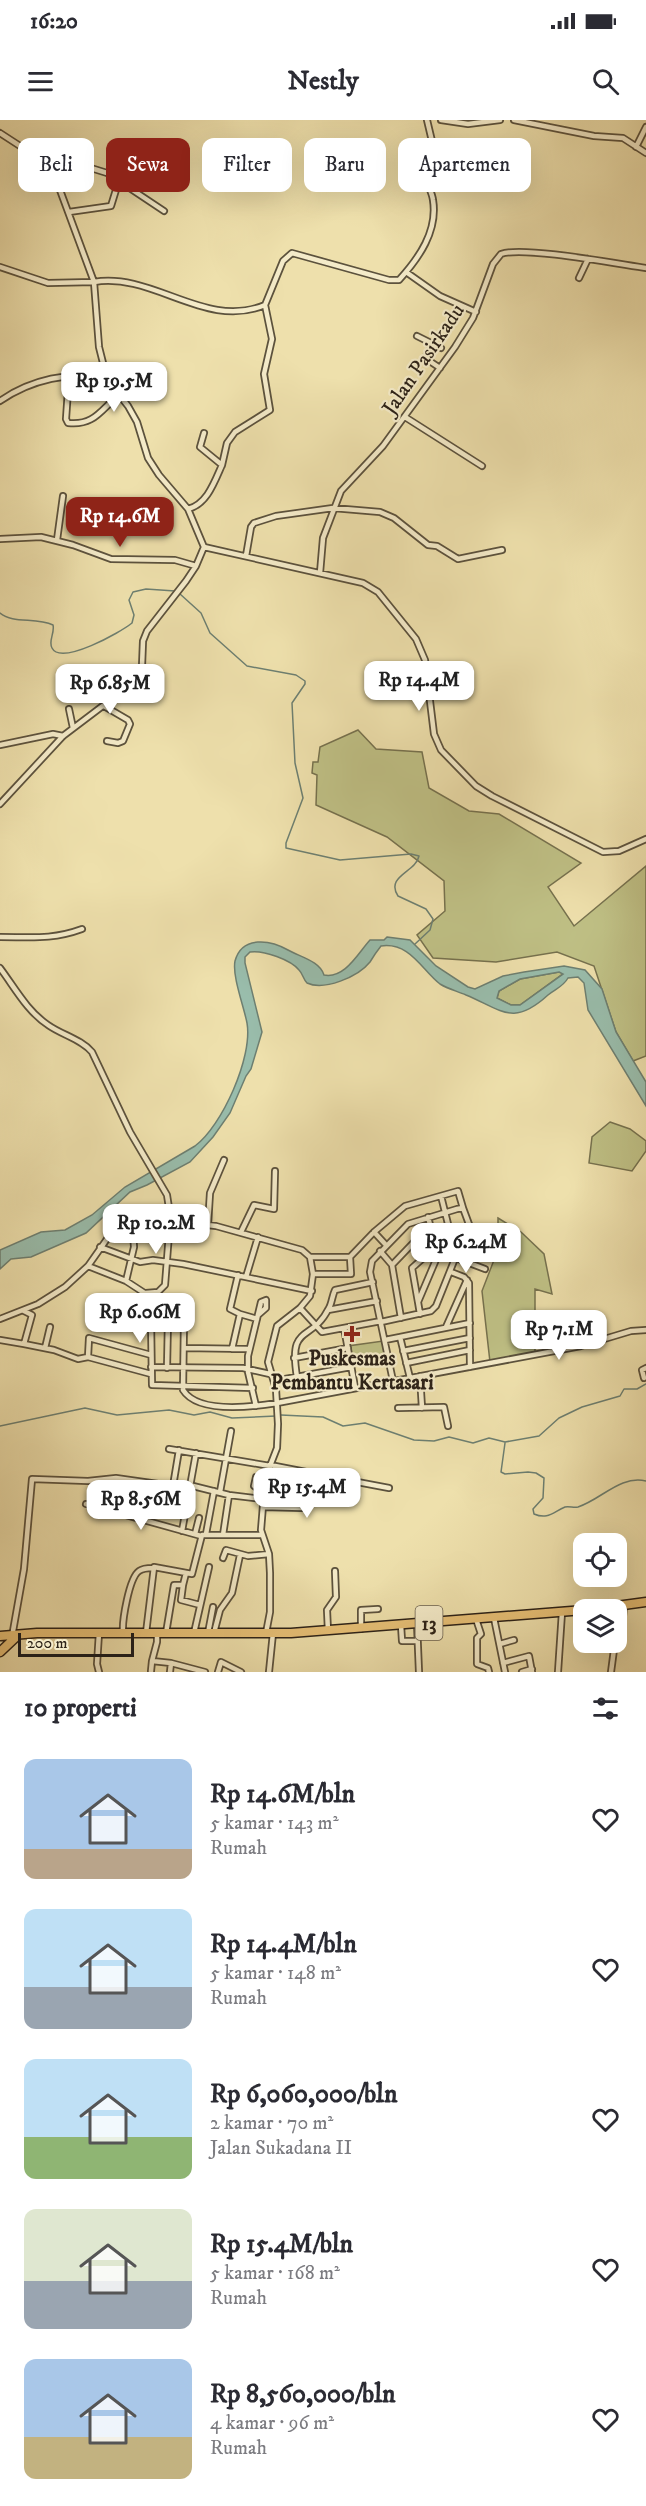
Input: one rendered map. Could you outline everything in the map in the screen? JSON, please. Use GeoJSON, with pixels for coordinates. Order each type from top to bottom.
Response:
{"type":"FeatureCollection","features":[{"type":"Feature","properties":{"kind":"highway","name":"13"},"geometry":{"type":"LineString","coordinates":[[627,1605],[646,1602]]}},
{"type":"Feature","properties":{"kind":"highway","name":"13"},"geometry":{"type":"LineString","coordinates":[[0,1636],[328,1631],[573,1611]]}},
{"type":"Feature","properties":{"kind":"highway","name":"13"},"geometry":{"type":"LineString","coordinates":[[0,1631],[15,1634]]}},
{"type":"Feature","properties":{"kind":"highway"},"geometry":{"type":"LineString","coordinates":[[0,1653],[15,1634]]}},
{"type":"Feature","properties":{"kind":"street"},"geometry":{"type":"LineString","coordinates":[[188,509],[199,506],[207,496],[222,465],[227,443],[234,432],[270,410],[264,374],[272,339],[265,305],[283,261],[292,253],[389,280],[399,280],[427,241],[434,216],[433,198],[426,178],[436,158],[427,120]]}},
{"type":"Feature","properties":{"kind":"street"},"geometry":{"type":"LineString","coordinates":[[441,120],[468,124],[500,120]]}},
{"type":"Feature","properties":{"kind":"street"},"geometry":{"type":"LineString","coordinates":[[514,120],[594,136],[623,138],[646,153]]}},
{"type":"Feature","properties":{"kind":"street"},"geometry":{"type":"LineString","coordinates":[[636,147],[646,127]]}},
{"type":"Feature","properties":{"kind":"street"},"geometry":{"type":"LineString","coordinates":[[1,137],[18,145]]}},
{"type":"Feature","properties":{"kind":"street"},"geometry":{"type":"LineString","coordinates":[[0,804],[63,736],[128,688],[137,678],[142,666],[144,635],[175,597],[196,566],[204,547],[188,509],[159,475],[148,458],[137,422],[120,394],[107,379],[99,347],[94,282],[61,192]]}},
{"type":"Feature","properties":{"kind":"street"},"geometry":{"type":"LineString","coordinates":[[69,212],[111,206],[115,192]]}},
{"type":"Feature","properties":{"kind":"street"},"geometry":{"type":"LineString","coordinates":[[136,192],[164,211]]}},
{"type":"Feature","properties":{"kind":"street","name":"Jalan Pasirkadu"},"geometry":{"type":"LineString","coordinates":[[320,573],[323,538],[341,491],[383,446],[440,368],[476,312],[493,264],[501,254],[516,252],[588,259],[646,268]]}},
{"type":"Feature","properties":{"kind":"street"},"geometry":{"type":"LineString","coordinates":[[579,278],[588,259]]}},
{"type":"Feature","properties":{"kind":"street"},"geometry":{"type":"LineString","coordinates":[[0,267],[48,283],[119,281],[155,288],[213,310],[233,312],[265,305]]}},
{"type":"Feature","properties":{"kind":"street"},"geometry":{"type":"LineString","coordinates":[[406,272],[445,299],[476,312]]}},
{"type":"Feature","properties":{"kind":"street"},"geometry":{"type":"LineString","coordinates":[[417,336],[441,348]]}},
{"type":"Feature","properties":{"kind":"street"},"geometry":{"type":"LineString","coordinates":[[433,344],[425,358],[440,368]]}},
{"type":"Feature","properties":{"kind":"street"},"geometry":{"type":"LineString","coordinates":[[0,401],[33,385],[69,375],[89,375],[107,379]]}},
{"type":"Feature","properties":{"kind":"street"},"geometry":{"type":"LineString","coordinates":[[69,375],[66,419],[68,423],[84,423],[94,420],[102,409],[120,394]]}},
{"type":"Feature","properties":{"kind":"street"},"geometry":{"type":"LineString","coordinates":[[405,417],[482,466]]}},
{"type":"Feature","properties":{"kind":"street"},"geometry":{"type":"LineString","coordinates":[[204,433],[200,445],[222,465]]}},
{"type":"Feature","properties":{"kind":"street"},"geometry":{"type":"LineString","coordinates":[[57,540],[63,496]]}},
{"type":"Feature","properties":{"kind":"street"},"geometry":{"type":"LineString","coordinates":[[246,556],[251,527],[254,523],[276,516],[333,508],[389,514],[428,545],[436,545],[458,559],[502,550]]}},
{"type":"Feature","properties":{"kind":"street"},"geometry":{"type":"LineString","coordinates":[[0,539],[40,537],[57,540],[111,559],[175,560],[196,566]]}},
{"type":"Feature","properties":{"kind":"street"},"geometry":{"type":"LineString","coordinates":[[204,547],[369,585],[416,639],[425,660],[436,742],[476,786],[603,852],[619,851],[646,838]]}},
{"type":"Feature","properties":{"kind":"street"},"geometry":{"type":"LineString","coordinates":[[104,706],[130,722],[123,741],[118,743],[107,741]]}},
{"type":"Feature","properties":{"kind":"street"},"geometry":{"type":"LineString","coordinates":[[69,709],[73,728]]}},
{"type":"Feature","properties":{"kind":"street"},"geometry":{"type":"LineString","coordinates":[[0,745],[53,734],[63,736]]}},
{"type":"Feature","properties":{"kind":"street"},"geometry":{"type":"LineString","coordinates":[[0,936],[30,939],[62,936],[81,929]]}},
{"type":"Feature","properties":{"kind":"street"},"geometry":{"type":"LineString","coordinates":[[0,968],[39,1019],[86,1045],[92,1052],[125,1122],[170,1202],[164,1287],[158,1292],[146,1293]]}},
{"type":"Feature","properties":{"kind":"street"},"geometry":{"type":"LineString","coordinates":[[208,1225],[210,1193],[224,1160]]}},
{"type":"Feature","properties":{"kind":"street"},"geometry":{"type":"LineString","coordinates":[[241,1232],[254,1204],[274,1209],[274,1171]]}},
{"type":"Feature","properties":{"kind":"street"},"geometry":{"type":"LineString","coordinates":[[310,1257],[350,1257],[374,1232],[405,1206],[459,1191],[472,1245],[493,1252]]}},
{"type":"Feature","properties":{"kind":"street"},"geometry":{"type":"LineString","coordinates":[[300,1308],[322,1332],[401,1318],[435,1309],[456,1258],[441,1196]]}},
{"type":"Feature","properties":{"kind":"street"},"geometry":{"type":"LineString","coordinates":[[393,1381],[370,1264],[380,1251],[410,1223],[463,1208]]}},
{"type":"Feature","properties":{"kind":"street"},"geometry":{"type":"LineString","coordinates":[[418,1302],[436,1262],[437,1250],[428,1217]]}},
{"type":"Feature","properties":{"kind":"street"},"geometry":{"type":"LineString","coordinates":[[126,1281],[132,1260],[132,1218]]}},
{"type":"Feature","properties":{"kind":"street"},"geometry":{"type":"LineString","coordinates":[[0,1319],[23,1311],[57,1293],[88,1266],[118,1224],[132,1218],[208,1225],[241,1232],[302,1250],[310,1257],[313,1274],[312,1291],[300,1308],[277,1326],[268,1362],[274,1381],[278,1415],[278,1445],[264,1493],[261,1535],[269,1554],[269,1672]]}},
{"type":"Feature","properties":{"kind":"street"},"geometry":{"type":"LineString","coordinates":[[468,1225],[498,1236]]}},
{"type":"Feature","properties":{"kind":"street"},"geometry":{"type":"LineString","coordinates":[[374,1232],[386,1245]]}},
{"type":"Feature","properties":{"kind":"street"},"geometry":{"type":"LineString","coordinates":[[392,1265],[416,1240],[433,1233]]}},
{"type":"Feature","properties":{"kind":"street"},"geometry":{"type":"LineString","coordinates":[[246,1276],[258,1237]]}},
{"type":"Feature","properties":{"kind":"street"},"geometry":{"type":"LineString","coordinates":[[100,1247],[146,1263],[153,1260],[167,1261],[312,1291]]}},
{"type":"Feature","properties":{"kind":"street"},"geometry":{"type":"LineString","coordinates":[[420,1314],[412,1268],[427,1253],[437,1250]]}},
{"type":"Feature","properties":{"kind":"street"},"geometry":{"type":"LineString","coordinates":[[380,1251],[392,1265],[401,1318]]}},
{"type":"Feature","properties":{"kind":"street"},"geometry":{"type":"LineString","coordinates":[[313,1274],[351,1274],[350,1257]]}},
{"type":"Feature","properties":{"kind":"street"},"geometry":{"type":"LineString","coordinates":[[456,1258],[485,1269]]}},
{"type":"Feature","properties":{"kind":"street"},"geometry":{"type":"LineString","coordinates":[[88,1266],[126,1281],[146,1293],[150,1301],[152,1385],[253,1388]]}},
{"type":"Feature","properties":{"kind":"street"},"geometry":{"type":"LineString","coordinates":[[451,1272],[467,1280]]}},
{"type":"Feature","properties":{"kind":"street"},"geometry":{"type":"LineString","coordinates":[[238,1275],[230,1309],[240,1314],[258,1317],[248,1349],[248,1369],[256,1406]]}},
{"type":"Feature","properties":{"kind":"street"},"geometry":{"type":"LineString","coordinates":[[467,1280],[470,1367]]}},
{"type":"Feature","properties":{"kind":"street"},"geometry":{"type":"LineString","coordinates":[[446,1327],[467,1280]]}},
{"type":"Feature","properties":{"kind":"street"},"geometry":{"type":"LineString","coordinates":[[297,1377],[294,1350],[299,1338],[315,1326],[328,1310],[336,1289],[373,1282]]}},
{"type":"Feature","properties":{"kind":"street"},"geometry":{"type":"LineString","coordinates":[[328,1310],[377,1301]]}},
{"type":"Feature","properties":{"kind":"street"},"geometry":{"type":"LineString","coordinates":[[23,1311],[32,1315],[24,1344]]}},
{"type":"Feature","properties":{"kind":"street"},"geometry":{"type":"LineString","coordinates":[[232,1349],[240,1314]]}},
{"type":"Feature","properties":{"kind":"street"},"geometry":{"type":"LineString","coordinates":[[151,1320],[184,1322],[183,1386],[185,1393],[202,1405],[256,1406],[277,1403],[581,1346],[631,1331],[646,1330]]}},
{"type":"Feature","properties":{"kind":"street"},"geometry":{"type":"LineString","coordinates":[[167,1368],[168,1320]]}},
{"type":"Feature","properties":{"kind":"street"},"geometry":{"type":"LineString","coordinates":[[385,1340],[470,1323]]}},
{"type":"Feature","properties":{"kind":"street"},"geometry":{"type":"LineString","coordinates":[[45,1348],[50,1327]]}},
{"type":"Feature","properties":{"kind":"street"},"geometry":{"type":"LineString","coordinates":[[344,1328],[355,1387]]}},
{"type":"Feature","properties":{"kind":"street"},"geometry":{"type":"LineString","coordinates":[[400,1337],[410,1378]]}},
{"type":"Feature","properties":{"kind":"street"},"geometry":{"type":"LineString","coordinates":[[88,1357],[88,1338],[151,1355]]}},
{"type":"Feature","properties":{"kind":"street"},"geometry":{"type":"LineString","coordinates":[[404,1351],[470,1338]]}},
{"type":"Feature","properties":{"kind":"street"},"geometry":{"type":"LineString","coordinates":[[0,1340],[45,1348],[78,1359],[88,1357],[151,1371],[167,1368],[248,1369],[270,1374]]}},
{"type":"Feature","properties":{"kind":"street"},"geometry":{"type":"LineString","coordinates":[[184,1348],[248,1349]]}},
{"type":"Feature","properties":{"kind":"street"},"geometry":{"type":"LineString","coordinates":[[294,1358],[348,1348]]}},
{"type":"Feature","properties":{"kind":"street"},"geometry":{"type":"LineString","coordinates":[[406,1363],[470,1350]]}},
{"type":"Feature","properties":{"kind":"street"},"geometry":{"type":"LineString","coordinates":[[274,1381],[351,1367]]}},
{"type":"Feature","properties":{"kind":"street"},"geometry":{"type":"LineString","coordinates":[[644,1378],[642,1370],[646,1368]]}},
{"type":"Feature","properties":{"kind":"street"},"geometry":{"type":"LineString","coordinates":[[420,1376],[422,1408]]}},
{"type":"Feature","properties":{"kind":"street"},"geometry":{"type":"LineString","coordinates":[[398,1408],[444,1407],[448,1426]]}},
{"type":"Feature","properties":{"kind":"street"},"geometry":{"type":"LineString","coordinates":[[123,1633],[124,1612],[135,1576],[140,1570],[153,1568],[192,1574],[226,1459],[231,1431]]}},
{"type":"Feature","properties":{"kind":"street"},"geometry":{"type":"LineString","coordinates":[[169,1449],[317,1475],[337,1483],[352,1481],[389,1488]]}},
{"type":"Feature","properties":{"kind":"street"},"geometry":{"type":"LineString","coordinates":[[173,1486],[179,1450]]}},
{"type":"Feature","properties":{"kind":"street"},"geometry":{"type":"LineString","coordinates":[[182,1531],[196,1453]]}},
{"type":"Feature","properties":{"kind":"street"},"geometry":{"type":"LineString","coordinates":[[263,1507],[302,1508],[317,1475]]}},
{"type":"Feature","properties":{"kind":"street"},"geometry":{"type":"LineString","coordinates":[[256,1477],[254,1486],[264,1493]]}},
{"type":"Feature","properties":{"kind":"street"},"geometry":{"type":"LineString","coordinates":[[15,1634],[24,1569],[32,1479],[88,1481],[116,1478],[186,1488],[191,1486],[229,1495],[263,1499]]}},
{"type":"Feature","properties":{"kind":"street"},"geometry":{"type":"LineString","coordinates":[[223,1535],[229,1495]]}},
{"type":"Feature","properties":{"kind":"street"},"geometry":{"type":"LineString","coordinates":[[86,1504],[195,1534],[261,1535]]}},
{"type":"Feature","properties":{"kind":"street"},"geometry":{"type":"LineString","coordinates":[[195,1534],[199,1518]]}},
{"type":"Feature","properties":{"kind":"street"},"geometry":{"type":"LineString","coordinates":[[223,1558],[226,1550],[240,1555],[269,1554]]}},
{"type":"Feature","properties":{"kind":"street"},"geometry":{"type":"LineString","coordinates":[[211,1633],[220,1610],[232,1593],[240,1555]]}},
{"type":"Feature","properties":{"kind":"street"},"geometry":{"type":"LineString","coordinates":[[146,1633],[153,1568]]}},
{"type":"Feature","properties":{"kind":"street"},"geometry":{"type":"LineString","coordinates":[[194,1569],[209,1570],[194,1633]]}},
{"type":"Feature","properties":{"kind":"street"},"geometry":{"type":"LineString","coordinates":[[328,1631],[327,1610],[336,1597],[335,1571]]}},
{"type":"Feature","properties":{"kind":"street"},"geometry":{"type":"LineString","coordinates":[[186,1573],[181,1600],[200,1605]]}},
{"type":"Feature","properties":{"kind":"street"},"geometry":{"type":"LineString","coordinates":[[151,1671],[174,1585],[183,1585]]}},
{"type":"Feature","properties":{"kind":"street"},"geometry":{"type":"LineString","coordinates":[[211,1633],[213,1607]]}},
{"type":"Feature","properties":{"kind":"street"},"geometry":{"type":"LineString","coordinates":[[361,1629],[361,1610],[378,1609]]}},
{"type":"Feature","properties":{"kind":"street"},"geometry":{"type":"LineString","coordinates":[[558,1672],[562,1612]]}},
{"type":"Feature","properties":{"kind":"street"},"geometry":{"type":"LineString","coordinates":[[494,1618],[505,1672]]}},
{"type":"Feature","properties":{"kind":"street"},"geometry":{"type":"LineString","coordinates":[[476,1619],[481,1634],[477,1638],[477,1664],[488,1668],[489,1672]]}},
{"type":"Feature","properties":{"kind":"street"},"geometry":{"type":"LineString","coordinates":[[417,1624],[419,1672]]}},
{"type":"Feature","properties":{"kind":"street"},"geometry":{"type":"LineString","coordinates":[[401,1625],[403,1641],[417,1641]]}},
{"type":"Feature","properties":{"kind":"street"},"geometry":{"type":"LineString","coordinates":[[99,1633],[97,1664],[99,1672]]}},
{"type":"Feature","properties":{"kind":"street"},"geometry":{"type":"LineString","coordinates":[[500,1644],[514,1640]]}},
{"type":"Feature","properties":{"kind":"street"},"geometry":{"type":"LineString","coordinates":[[611,1672],[614,1653]]}},
{"type":"Feature","properties":{"kind":"street"},"geometry":{"type":"LineString","coordinates":[[503,1662],[526,1656],[531,1670],[522,1672]]}},
{"type":"Feature","properties":{"kind":"street"},"geometry":{"type":"LineString","coordinates":[[152,1661],[171,1663],[205,1672]]}},
{"type":"Feature","properties":{"kind":"street"},"geometry":{"type":"LineString","coordinates":[[218,1672],[221,1662],[241,1672]]}},
{"type":"Feature","properties":{"kind":"street"},"geometry":{"type":"LineString","coordinates":[[170,1672],[171,1663]]}},
{"type":"Feature","properties":{"kind":"green space"},"geometry":{"type":"Polygon","coordinates":[[[358,730],[376,749],[422,752],[429,788],[469,811],[499,814],[581,863],[548,887],[574,926],[646,866],[646,1056],[633,1061],[616,1032],[594,966],[557,952],[496,962],[433,958],[417,935],[445,911],[444,881],[387,837],[316,805],[317,775],[312,773],[313,762],[318,762],[320,747],[358,730]]]}},
{"type":"Feature","properties":{"kind":"green space"},"geometry":{"type":"Polygon","coordinates":[[[564,973],[520,1005],[511,1005],[497,998],[499,991],[520,979],[564,973]]]}},
{"type":"Feature","properties":{"kind":"green space"},"geometry":{"type":"Polygon","coordinates":[[[610,1122],[630,1129],[646,1141],[646,1151],[632,1171],[589,1163],[592,1137],[610,1122]]]}},
{"type":"Feature","properties":{"kind":"green space"},"geometry":{"type":"Polygon","coordinates":[[[498,1218],[521,1232],[544,1254],[552,1294],[535,1289],[535,1353],[490,1362],[482,1291],[506,1229],[498,1225],[498,1218]]]}},
{"type":"Feature","properties":{"kind":"green space"},"geometry":{"type":"Polygon","coordinates":[[[383,1341],[387,1361],[352,1366],[348,1346],[383,1341]]]}},
{"type":"Feature","properties":{"kind":"shaded area"},"geometry":{"type":"Polygon","coordinates":[[[387,937],[410,940],[436,966],[468,987],[475,989],[503,976],[524,972],[564,966],[585,970],[602,989],[616,1032],[646,1082],[646,1106],[588,1010],[584,983],[578,977],[568,978],[561,986],[525,1011],[507,1013],[440,984],[414,958],[400,948],[381,946],[365,968],[340,981],[322,985],[307,983],[299,970],[284,959],[270,954],[250,952],[245,957],[245,963],[262,1032],[251,1069],[230,1113],[213,1137],[190,1162],[130,1192],[86,1233],[31,1257],[11,1259],[0,1269],[0,1250],[41,1232],[65,1230],[92,1215],[125,1187],[195,1146],[215,1123],[225,1107],[240,1072],[248,1037],[235,967],[235,961],[244,947],[258,942],[274,944],[314,963],[324,975],[332,975],[345,969],[370,940],[384,940],[387,937]],[[559,972],[520,979],[499,991],[497,998],[511,1005],[520,1005],[563,974],[559,972]]]}},
{"type":"Feature","properties":{"kind":"waterway"},"geometry":{"type":"LineString","coordinates":[[0,613],[11,618],[53,625],[52,648],[58,652],[67,653],[91,646],[132,623],[134,615],[129,600],[133,592],[146,589],[175,591]]}},
{"type":"Feature","properties":{"kind":"waterway"},"geometry":{"type":"LineString","coordinates":[[180,594],[201,613],[210,633],[247,666],[296,675],[305,681],[292,703],[295,763],[303,798],[286,848],[340,860],[411,854],[419,856],[413,866],[395,884],[398,896],[426,909],[433,919],[430,930],[415,944]]}},
{"type":"Feature","properties":{"kind":"waterway"},"geometry":{"type":"LineString","coordinates":[[281,1415],[323,1417],[343,1426],[365,1423],[414,1440],[434,1441],[449,1437],[473,1443],[489,1438],[505,1442],[539,1436],[559,1418],[582,1407],[620,1396],[624,1389],[637,1389],[646,1384]]}},
{"type":"Feature","properties":{"kind":"waterway"},"geometry":{"type":"LineString","coordinates":[[0,1426],[85,1408],[117,1415],[169,1410],[194,1415],[210,1412],[232,1418],[276,1416]]}},
{"type":"Feature","properties":{"kind":"waterway"},"geometry":{"type":"LineString","coordinates":[[505,1443],[501,1472],[505,1474],[536,1473],[544,1478],[543,1498],[533,1509],[534,1514],[539,1516],[550,1515],[565,1507],[578,1507],[628,1481],[646,1481]]}},
{"type":"Feature","properties":{"kind":"place","name":"Puskesmas Pembantu Kertasari"},"geometry":{"type":"Point","coordinates":[352,1334]}}]}
